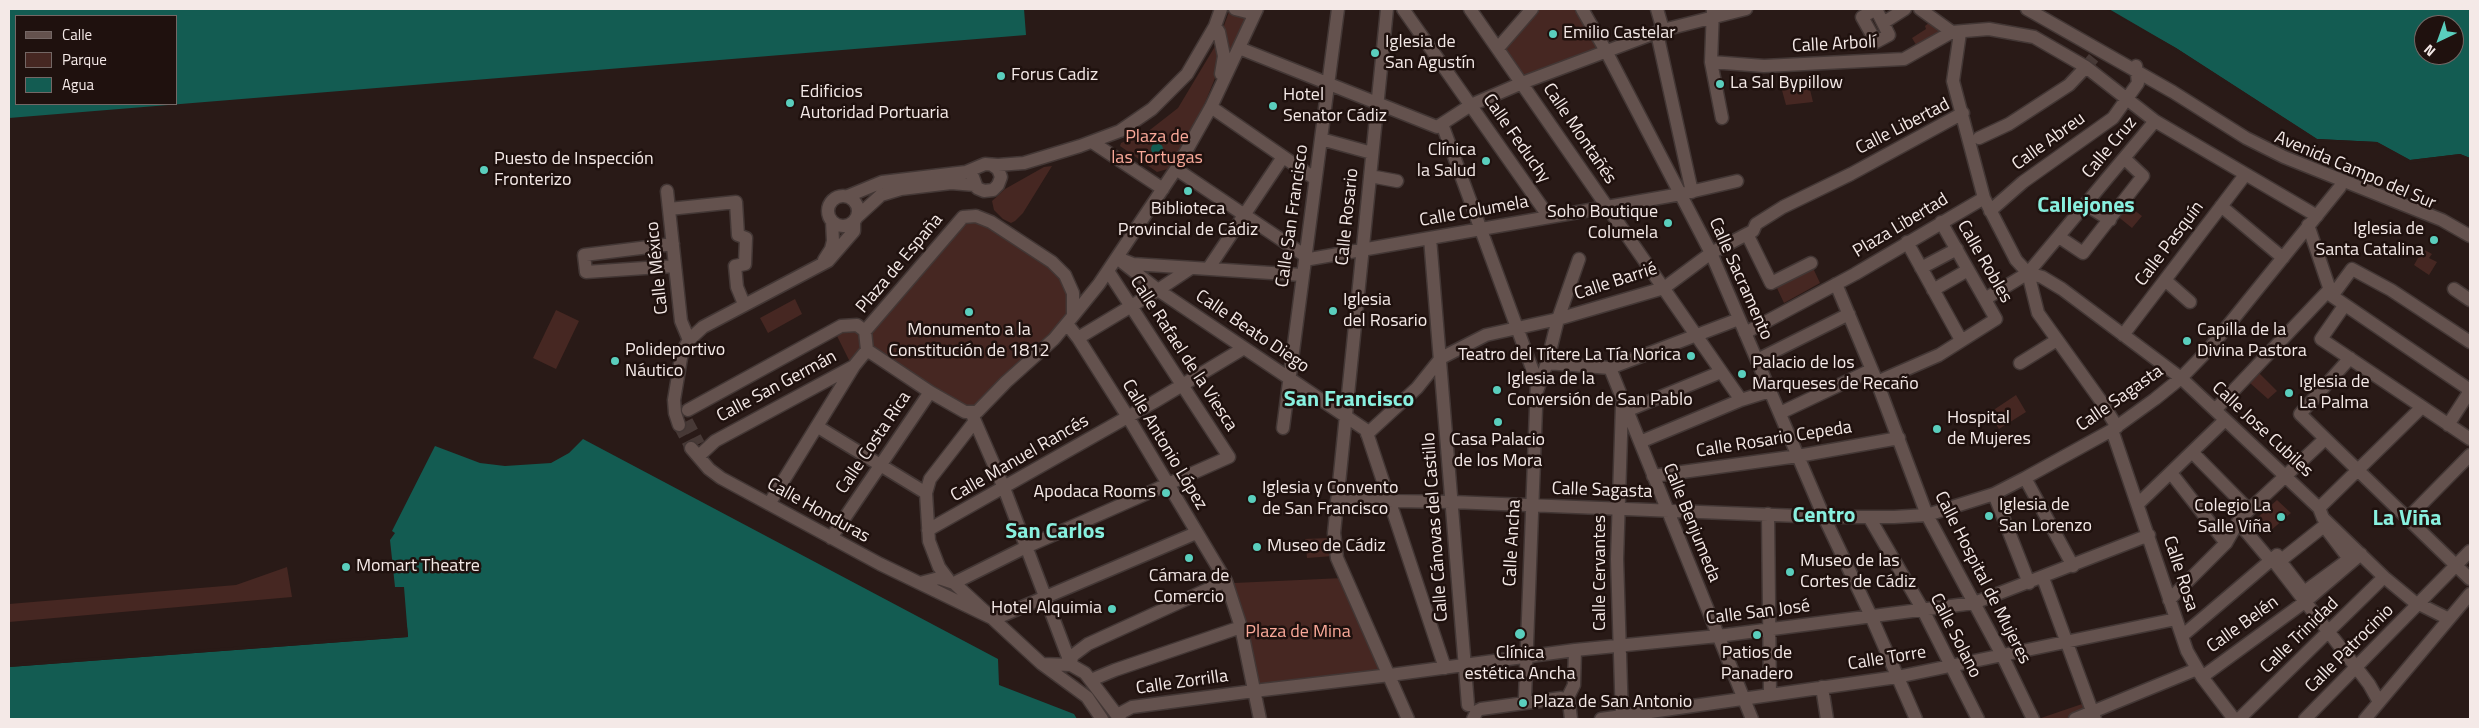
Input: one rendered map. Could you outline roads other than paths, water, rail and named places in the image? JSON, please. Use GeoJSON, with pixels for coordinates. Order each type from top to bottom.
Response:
{"type":"FeatureCollection","features":[{"type":"Feature","properties":{"kind":"street"},"geometry":{"type":"LineString","coordinates":[[821,264],[831,249],[832,221],[828,212],[830,203],[838,196],[848,196],[882,182],[966,172],[985,164],[1024,163],[1092,142],[1129,126],[1165,98],[1187,74],[1215,26],[1221,9]]}},
{"type":"Feature","properties":{"kind":"street"},"geometry":{"type":"LineString","coordinates":[[1235,9],[1247,12],[1257,9]]}},
{"type":"Feature","properties":{"kind":"street"},"geometry":{"type":"LineString","coordinates":[[1102,719],[1087,697],[1042,664],[951,581],[933,554],[928,530],[926,493],[930,479],[973,416],[1070,320],[1117,258],[1164,189],[1211,107],[1257,9]]}},
{"type":"Feature","properties":{"kind":"street","name":"Calle San Francisco"},"geometry":{"type":"LineString","coordinates":[[1283,428],[1302,275],[1306,257],[1314,178],[1338,9]]}},
{"type":"Feature","properties":{"kind":"street","name":"Calle Rosario"},"geometry":{"type":"LineString","coordinates":[[1388,9],[1361,249],[1334,533],[1337,558],[1390,676]]}},
{"type":"Feature","properties":{"kind":"street","name":"Calle Feduchy"},"geometry":{"type":"LineString","coordinates":[[1403,9],[1549,216]]}},
{"type":"Feature","properties":{"kind":"street","name":"Calle Montañés"},"geometry":{"type":"LineString","coordinates":[[1470,9],[1741,400]]}},
{"type":"Feature","properties":{"kind":"street"},"geometry":{"type":"LineString","coordinates":[[1498,48],[1532,9]]}},
{"type":"Feature","properties":{"kind":"street","name":"Calle Sacramento"},"geometry":{"type":"LineString","coordinates":[[1582,9],[1686,193],[1824,517],[1871,616],[1916,719]]}},
{"type":"Feature","properties":{"kind":"street"},"geometry":{"type":"LineString","coordinates":[[1657,9],[1686,193]]}},
{"type":"Feature","properties":{"kind":"street"},"geometry":{"type":"LineString","coordinates":[[1239,48],[1437,127],[1471,105],[1522,83],[1712,13],[1746,9]]}},
{"type":"Feature","properties":{"kind":"street"},"geometry":{"type":"LineString","coordinates":[[1883,23],[1905,9]]}},
{"type":"Feature","properties":{"kind":"street"},"geometry":{"type":"LineString","coordinates":[[1920,9],[1956,33],[1989,29],[2034,37],[2086,67],[2155,121],[2245,175],[2313,220],[2331,293],[2344,306],[2470,391],[2448,425]]}},
{"type":"Feature","properties":{"kind":"street"},"geometry":{"type":"LineString","coordinates":[[2027,9],[2098,54],[2108,49],[2138,72]]}},
{"type":"Feature","properties":{"kind":"street","name":"Avenida Campo del Sur"},"geometry":{"type":"LineString","coordinates":[[2041,9],[2085,31],[2138,72],[2246,138],[2284,157],[2442,220],[2470,236]]}},
{"type":"Feature","properties":{"kind":"street"},"geometry":{"type":"LineString","coordinates":[[1712,13],[1712,62],[1722,118]]}},
{"type":"Feature","properties":{"kind":"street"},"geometry":{"type":"LineString","coordinates":[[1215,26],[1219,32],[1224,56],[1218,90]]}},
{"type":"Feature","properties":{"kind":"street"},"geometry":{"type":"LineString","coordinates":[[1956,33],[1953,81],[1963,113]]}},
{"type":"Feature","properties":{"kind":"street","name":"Calle Arbolí"},"geometry":{"type":"LineString","coordinates":[[1712,62],[1764,66],[1904,59],[1956,33]]}},
{"type":"Feature","properties":{"kind":"street"},"geometry":{"type":"LineString","coordinates":[[1979,138],[2009,124],[2069,85],[2086,67]]}},
{"type":"Feature","properties":{"kind":"street","name":"Avenida Campo del Sur"},"geometry":{"type":"LineString","coordinates":[[2138,72],[2173,92]]}},
{"type":"Feature","properties":{"kind":"street","name":"Calle Abreu"},"geometry":{"type":"LineString","coordinates":[[1990,211],[2023,182],[2113,118],[2126,99],[2138,72]]}},
{"type":"Feature","properties":{"kind":"street"},"geometry":{"type":"LineString","coordinates":[[1211,107],[1314,178]]}},
{"type":"Feature","properties":{"kind":"street","name":"Calle Libertad"},"geometry":{"type":"LineString","coordinates":[[1756,224],[1783,207],[1851,174],[1963,113],[1984,198],[2016,260],[2028,273]]}},
{"type":"Feature","properties":{"kind":"street","name":"Calle Cruz"},"geometry":{"type":"LineString","coordinates":[[1985,298],[2028,273],[2155,121]]}},
{"type":"Feature","properties":{"kind":"street"},"geometry":{"type":"LineString","coordinates":[[1442,124],[1537,382],[1537,391]]}},
{"type":"Feature","properties":{"kind":"street","name":"Avenida Campo del Sur"},"geometry":{"type":"LineString","coordinates":[[2246,138],[2255,147],[2282,163],[2340,188],[2439,225],[2456,228]]}},
{"type":"Feature","properties":{"kind":"street"},"geometry":{"type":"LineString","coordinates":[[1321,139],[1372,153]]}},
{"type":"Feature","properties":{"kind":"street"},"geometry":{"type":"LineString","coordinates":[[1092,142],[1164,189]]}},
{"type":"Feature","properties":{"kind":"street"},"geometry":{"type":"LineString","coordinates":[[1208,269],[1283,156]]}},
{"type":"Feature","properties":{"kind":"street"},"geometry":{"type":"LineString","coordinates":[[2059,236],[2083,253],[2143,176],[2125,159]]}},
{"type":"Feature","properties":{"kind":"street"},"geometry":{"type":"LineString","coordinates":[[977,168],[973,176],[975,185],[981,190],[989,191],[996,188],[1000,181],[1024,163]]}},
{"type":"Feature","properties":{"kind":"street"},"geometry":{"type":"LineString","coordinates":[[992,164],[998,169],[1000,181]]}},
{"type":"Feature","properties":{"kind":"street"},"geometry":{"type":"LineString","coordinates":[[1176,169],[1306,257]]}},
{"type":"Feature","properties":{"kind":"street","name":"Calle Pasquín"},"geometry":{"type":"LineString","coordinates":[[2123,335],[2245,175]]}},
{"type":"Feature","properties":{"kind":"street"},"geometry":{"type":"LineString","coordinates":[[1370,176],[1397,181]]}},
{"type":"Feature","properties":{"kind":"street","name":"Calle Columela"},"geometry":{"type":"LineString","coordinates":[[1306,257],[1310,259],[1686,193],[1738,181]]}},
{"type":"Feature","properties":{"kind":"street"},"geometry":{"type":"LineString","coordinates":[[832,221],[841,226],[856,219],[874,200],[887,192],[935,184],[975,185]]}},
{"type":"Feature","properties":{"kind":"street"},"geometry":{"type":"LineString","coordinates":[[2340,188],[2346,185],[2376,196],[2384,196]]}},
{"type":"Feature","properties":{"kind":"street","name":"Calle Sagasta"},"geometry":{"type":"LineString","coordinates":[[1337,495],[1390,502],[1452,502],[1824,517],[1927,515],[1994,494],[2025,478],[2114,429],[2181,378],[2209,348],[2340,188]]}},
{"type":"Feature","properties":{"kind":"street","name":"Calle México"},"geometry":{"type":"LineString","coordinates":[[667,191],[681,321],[689,340]]}},
{"type":"Feature","properties":{"kind":"street"},"geometry":{"type":"LineString","coordinates":[[848,196],[858,206],[854,231],[828,261],[703,327],[689,340],[682,352],[673,406],[685,418],[841,326],[857,325],[866,331]]}},
{"type":"Feature","properties":{"kind":"street","name":"Plaza Libertad"},"geometry":{"type":"LineString","coordinates":[[1745,333],[1836,284],[1984,198]]}},
{"type":"Feature","properties":{"kind":"street"},"geometry":{"type":"LineString","coordinates":[[669,209],[736,202],[738,235],[746,238],[745,264],[735,266],[737,287],[744,304]]}},
{"type":"Feature","properties":{"kind":"street"},"geometry":{"type":"LineString","coordinates":[[2086,205],[2110,220]]}},
{"type":"Feature","properties":{"kind":"street"},"geometry":{"type":"LineString","coordinates":[[2221,206],[2283,258]]}},
{"type":"Feature","properties":{"kind":"street","name":"Plaza de España"},"geometry":{"type":"LineString","coordinates":[[867,350],[866,331],[885,311],[963,217],[967,216],[986,219],[1065,274],[1073,293],[1070,320]]}},
{"type":"Feature","properties":{"kind":"street","name":"Calle Robles"},"geometry":{"type":"LineString","coordinates":[[1941,222],[1996,319],[1961,340]]}},
{"type":"Feature","properties":{"kind":"street","name":"Calle Barrié"},"geometry":{"type":"LineString","coordinates":[[1441,358],[1486,335],[1558,319],[1664,288],[1711,253],[1748,234],[1756,224]]}},
{"type":"Feature","properties":{"kind":"street"},"geometry":{"type":"LineString","coordinates":[[1748,234],[1770,284],[1811,263]]}},
{"type":"Feature","properties":{"kind":"street","name":"Calle Cánovas del Castillo"},"geometry":{"type":"LineString","coordinates":[[1430,238],[1468,705]]}},
{"type":"Feature","properties":{"kind":"street"},"geometry":{"type":"LineString","coordinates":[[1877,382],[1939,355],[1961,340],[1907,242]]}},
{"type":"Feature","properties":{"kind":"street"},"geometry":{"type":"LineString","coordinates":[[673,244],[584,255],[586,272],[675,266]]}},
{"type":"Feature","properties":{"kind":"street"},"geometry":{"type":"LineString","coordinates":[[1921,268],[1957,249]]}},
{"type":"Feature","properties":{"kind":"street"},"geometry":{"type":"LineString","coordinates":[[1117,258],[1133,264],[1302,275]]}},
{"type":"Feature","properties":{"kind":"street","name":"Calle Beato Diego"},"geometry":{"type":"LineString","coordinates":[[1117,258],[1158,290],[1364,428],[1367,434]]}},
{"type":"Feature","properties":{"kind":"street"},"geometry":{"type":"LineString","coordinates":[[1537,391],[1547,363],[1558,319],[1580,259]]}},
{"type":"Feature","properties":{"kind":"street"},"geometry":{"type":"LineString","coordinates":[[1078,338],[1191,268]]}},
{"type":"Feature","properties":{"kind":"street"},"geometry":{"type":"LineString","coordinates":[[2215,410],[2331,293],[2352,269],[2391,290],[2470,342]]}},
{"type":"Feature","properties":{"kind":"street"},"geometry":{"type":"LineString","coordinates":[[1933,290],[1968,270]]}},
{"type":"Feature","properties":{"kind":"street","name":"Calle Rafael de la Viesca"},"geometry":{"type":"LineString","coordinates":[[1108,271],[1229,457],[1168,483]]}},
{"type":"Feature","properties":{"kind":"street","name":"Calle Jose Cubiles"},"geometry":{"type":"LineString","coordinates":[[2028,273],[2042,277],[2062,288],[2181,378],[2321,513],[2355,557]]}},
{"type":"Feature","properties":{"kind":"street","name":"Calle Rosa"},"geometry":{"type":"LineString","coordinates":[[2028,273],[2038,313],[2101,401],[2114,429],[2182,636],[2200,673],[2234,719]]}},
{"type":"Feature","properties":{"kind":"street"},"geometry":{"type":"LineString","coordinates":[[2165,280],[2190,302]]}},
{"type":"Feature","properties":{"kind":"street","name":"Calle Hospital de Mujeres"},"geometry":{"type":"LineString","coordinates":[[1836,284],[1877,382],[1927,515],[2002,655],[2033,719]]}},
{"type":"Feature","properties":{"kind":"street"},"geometry":{"type":"LineString","coordinates":[[2454,289],[2470,300]]}},
{"type":"Feature","properties":{"kind":"street"},"geometry":{"type":"LineString","coordinates":[[2344,306],[2321,339],[2470,440]]}},
{"type":"Feature","properties":{"kind":"street"},"geometry":{"type":"LineString","coordinates":[[1757,360],[1849,314]]}},
{"type":"Feature","properties":{"kind":"street"},"geometry":{"type":"LineString","coordinates":[[1547,363],[1610,368],[1739,319]]}},
{"type":"Feature","properties":{"kind":"street","name":"Calle Antonio López"},"geometry":{"type":"LineString","coordinates":[[1070,320],[1078,338],[1168,483],[1227,584]]}},
{"type":"Feature","properties":{"kind":"street"},"geometry":{"type":"LineString","coordinates":[[2020,362],[2057,340]]}},
{"type":"Feature","properties":{"kind":"street","name":"Calle Manuel Rancés"},"geometry":{"type":"LineString","coordinates":[[928,530],[1128,417],[1244,348]]}},
{"type":"Feature","properties":{"kind":"street"},"geometry":{"type":"LineString","coordinates":[[867,350],[930,392],[973,416],[1004,488],[1071,666]]}},
{"type":"Feature","properties":{"kind":"street","name":"Calle San Germán"},"geometry":{"type":"LineString","coordinates":[[699,452],[715,441],[854,366],[867,350]]}},
{"type":"Feature","properties":{"kind":"street"},"geometry":{"type":"LineString","coordinates":[[1441,358],[1417,388],[1367,434],[1445,668]]}},
{"type":"Feature","properties":{"kind":"street"},"geometry":{"type":"LineString","coordinates":[[2350,358],[2300,414],[2470,579]]}},
{"type":"Feature","properties":{"kind":"street"},"geometry":{"type":"LineString","coordinates":[[769,504],[854,366]]}},
{"type":"Feature","properties":{"kind":"street"},"geometry":{"type":"LineString","coordinates":[[1610,368],[1624,406],[1721,372]]}},
{"type":"Feature","properties":{"kind":"street"},"geometry":{"type":"LineString","coordinates":[[1780,413],[1871,370]]}},
{"type":"Feature","properties":{"kind":"street","name":"Calle Ancha"},"geometry":{"type":"LineString","coordinates":[[1525,697],[1537,391]]}},
{"type":"Feature","properties":{"kind":"street"},"geometry":{"type":"LineString","coordinates":[[1640,442],[1741,400],[1770,391]]}},
{"type":"Feature","properties":{"kind":"street","name":"Calle Costa Rica"},"geometry":{"type":"LineString","coordinates":[[831,538],[930,392]]}},
{"type":"Feature","properties":{"kind":"street","name":"Calle Cervantes"},"geometry":{"type":"LineString","coordinates":[[1622,718],[1619,647],[1618,509],[1626,424],[1624,406]]}},
{"type":"Feature","properties":{"kind":"street"},"geometry":{"type":"LineString","coordinates":[[2182,636],[2321,513],[2356,470],[2422,407]]}},
{"type":"Feature","properties":{"kind":"street"},"geometry":{"type":"LineString","coordinates":[[2138,504],[2225,420]]}},
{"type":"Feature","properties":{"kind":"street","name":"Calle Benjumeda"},"geometry":{"type":"LineString","coordinates":[[1626,424],[1640,442],[1752,719]]}},
{"type":"Feature","properties":{"kind":"street"},"geometry":{"type":"LineString","coordinates":[[818,427],[926,493]]}},
{"type":"Feature","properties":{"kind":"street","name":"Calle Rosario Cepeda"},"geometry":{"type":"LineString","coordinates":[[1653,476],[1798,456],[1899,438]]}},
{"type":"Feature","properties":{"kind":"street"},"geometry":{"type":"LineString","coordinates":[[2169,600],[2226,543],[2238,522],[2248,510],[2325,439]]}},
{"type":"Feature","properties":{"kind":"street","name":"Calle Honduras"},"geometry":{"type":"LineString","coordinates":[[699,452],[721,478],[831,538],[984,613]]}},
{"type":"Feature","properties":{"kind":"street"},"geometry":{"type":"LineString","coordinates":[[2192,452],[2248,510]]}},
{"type":"Feature","properties":{"kind":"street"},"geometry":{"type":"LineString","coordinates":[[2407,519],[2470,455]]}},
{"type":"Feature","properties":{"kind":"street"},"geometry":{"type":"LineString","coordinates":[[2171,473],[2226,543]]}},
{"type":"Feature","properties":{"kind":"street"},"geometry":{"type":"LineString","coordinates":[[2025,478],[2072,566]]}},
{"type":"Feature","properties":{"kind":"street"},"geometry":{"type":"LineString","coordinates":[[920,583],[930,578],[951,581],[1168,483]]}},
{"type":"Feature","properties":{"kind":"street"},"geometry":{"type":"LineString","coordinates":[[1994,494],[2029,583]]}},
{"type":"Feature","properties":{"kind":"street"},"geometry":{"type":"LineString","coordinates":[[1768,514],[1770,694]]}},
{"type":"Feature","properties":{"kind":"street","name":"Calle Solano"},"geometry":{"type":"LineString","coordinates":[[1869,517],[1923,610],[1978,719]]}},
{"type":"Feature","properties":{"kind":"street"},"geometry":{"type":"LineString","coordinates":[[2238,522],[2306,601],[2307,607],[2356,668],[2378,700]]}},
{"type":"Feature","properties":{"kind":"street"},"geometry":{"type":"LineString","coordinates":[[2355,557],[2304,592],[2280,561],[2324,526],[2355,557],[2384,577],[2413,601],[2449,619]]}},
{"type":"Feature","properties":{"kind":"street"},"geometry":{"type":"LineString","coordinates":[[984,613],[992,618],[997,618],[1196,533]]}},
{"type":"Feature","properties":{"kind":"street","name":"Calle San José"},"geometry":{"type":"LineString","coordinates":[[1390,676],[1526,656],[1718,636],[1974,603],[2149,535]]}},
{"type":"Feature","properties":{"kind":"street","name":"Calle Patrocinio"},"geometry":{"type":"LineString","coordinates":[[2305,719],[2470,551]]}},
{"type":"Feature","properties":{"kind":"street","name":"Calle Belén"},"geometry":{"type":"LineString","coordinates":[[2075,719],[2093,715],[2200,673],[2306,601],[2355,557]]}},
{"type":"Feature","properties":{"kind":"street","name":"Calle Trinidad"},"geometry":{"type":"LineString","coordinates":[[2239,719],[2328,634],[2384,577]]}},
{"type":"Feature","properties":{"kind":"street"},"geometry":{"type":"LineString","coordinates":[[2042,578],[2093,715]]}},
{"type":"Feature","properties":{"kind":"street"},"geometry":{"type":"LineString","coordinates":[[1071,666],[1072,656],[1088,644],[1227,584],[1241,627],[1260,719]]}},
{"type":"Feature","properties":{"kind":"street"},"geometry":{"type":"LineString","coordinates":[[2364,719],[2378,700],[2470,594]]}},
{"type":"Feature","properties":{"kind":"street","name":"Calle Torre"},"geometry":{"type":"LineString","coordinates":[[1601,719],[1622,718],[1770,694],[1898,677],[2176,619]]}},
{"type":"Feature","properties":{"kind":"street"},"geometry":{"type":"LineString","coordinates":[[1091,680],[1241,627]]}},
{"type":"Feature","properties":{"kind":"street"},"geometry":{"type":"LineString","coordinates":[[1571,719],[1567,699],[1574,685],[1575,650]]}},
{"type":"Feature","properties":{"kind":"street"},"geometry":{"type":"LineString","coordinates":[[1042,664],[1071,666],[1091,680],[1119,717]]}},
{"type":"Feature","properties":{"kind":"street"},"geometry":{"type":"LineString","coordinates":[[1254,691],[1390,676],[1408,719]]}},
{"type":"Feature","properties":{"kind":"street"},"geometry":{"type":"LineString","coordinates":[[1822,687],[1827,719]]}},
{"type":"Feature","properties":{"kind":"street","name":"Calle Zorrilla"},"geometry":{"type":"LineString","coordinates":[[1119,717],[1132,707],[1254,691]]}},
{"type":"Feature","properties":{"kind":"street"},"geometry":{"type":"LineString","coordinates":[[1473,719],[1480,709],[1561,698],[1567,699]]}},
{"type":"Feature","properties":{"kind":"water"},"geometry":{"type":"Polygon","coordinates":[[[9,9],[1024,9],[1026,35],[178,104],[178,15],[15,15],[15,105],[168,105],[9,118],[9,9]]]}},
{"type":"Feature","properties":{"kind":"water"},"geometry":{"type":"Polygon","coordinates":[[[2109,9],[2470,9],[2470,158],[2460,154],[2410,160],[2377,142],[2317,139],[2176,48],[2109,9]]]}},
{"type":"Feature","properties":{"kind":"water"},"geometry":{"type":"Polygon","coordinates":[[[1157,143],[1163,149],[1157,155],[1151,149],[1157,143]]]}},
{"type":"Feature","properties":{"kind":"water"},"geometry":{"type":"Polygon","coordinates":[[[583,439],[998,659],[999,685],[1074,714],[1077,719],[9,719],[9,667],[408,637],[404,587],[395,587],[390,540],[395,533],[392,531],[435,446],[480,463],[505,466],[551,463],[569,453],[583,439]]]}},
{"type":"Feature","properties":{"kind":"tunnel"},"geometry":{"type":"LineString","coordinates":[[2086,67],[2095,56]]}},
{"type":"Feature","properties":{"kind":"tunnel"},"geometry":{"type":"LineString","coordinates":[[687,421],[699,444]]}},
{"type":"Feature","properties":{"kind":"tunnel"},"geometry":{"type":"LineString","coordinates":[[679,425],[691,448]]}},
{"type":"Feature","properties":{"kind":"place","name":"Emilio Castelar"},"geometry":{"type":"Point","coordinates":[1553,34]}},
{"type":"Feature","properties":{"kind":"place","name":"Iglesia de San Agustín"},"geometry":{"type":"Point","coordinates":[1375,53]}},
{"type":"Feature","properties":{"kind":"place","name":"Forus Cadiz"},"geometry":{"type":"Point","coordinates":[1001,76]}},
{"type":"Feature","properties":{"kind":"place","name":"La Sal Bypillow"},"geometry":{"type":"Point","coordinates":[1720,84]}},
{"type":"Feature","properties":{"kind":"place","name":"Edificios Autoridad Portuaria"},"geometry":{"type":"Point","coordinates":[790,103]}},
{"type":"Feature","properties":{"kind":"place","name":"Hotel Senator Cádiz"},"geometry":{"type":"Point","coordinates":[1273,106]}},
{"type":"Feature","properties":{"kind":"place","name":"Clínica la Salud"},"geometry":{"type":"Point","coordinates":[1486,161]}},
{"type":"Feature","properties":{"kind":"place","name":"Puesto de Inspección Fronterizo"},"geometry":{"type":"Point","coordinates":[484,170]}},
{"type":"Feature","properties":{"kind":"place","name":"Biblioteca Provincial de Cádiz"},"geometry":{"type":"Point","coordinates":[1188,191]}},
{"type":"Feature","properties":{"kind":"place","name":"Soho Boutique Columela"},"geometry":{"type":"Point","coordinates":[1668,223]}},
{"type":"Feature","properties":{"kind":"place","name":"Iglesia de Santa Catalina"},"geometry":{"type":"Point","coordinates":[2434,240]}},
{"type":"Feature","properties":{"kind":"place","name":"Iglesia del Rosario"},"geometry":{"type":"Point","coordinates":[1333,311]}},
{"type":"Feature","properties":{"kind":"place","name":"Monumento a la Constitución de 1812"},"geometry":{"type":"Point","coordinates":[969,312]}},
{"type":"Feature","properties":{"kind":"place","name":"Capilla de la Divina Pastora"},"geometry":{"type":"Point","coordinates":[2187,341]}},
{"type":"Feature","properties":{"kind":"place","name":"Teatro del Títere La Tía Norica"},"geometry":{"type":"Point","coordinates":[1691,356]}},
{"type":"Feature","properties":{"kind":"place","name":"Polideportivo Náutico"},"geometry":{"type":"Point","coordinates":[615,361]}},
{"type":"Feature","properties":{"kind":"place","name":"Palacio de los Marqueses de Recaño"},"geometry":{"type":"Point","coordinates":[1742,374]}},
{"type":"Feature","properties":{"kind":"place","name":"Iglesia de la Conversión de San Pablo"},"geometry":{"type":"Point","coordinates":[1497,390]}},
{"type":"Feature","properties":{"kind":"place","name":"Iglesia de La Palma"},"geometry":{"type":"Point","coordinates":[2289,393]}},
{"type":"Feature","properties":{"kind":"place","name":"Casa Palacio de los Mora"},"geometry":{"type":"Point","coordinates":[1498,422]}},
{"type":"Feature","properties":{"kind":"place","name":"Hospital de Mujeres"},"geometry":{"type":"Point","coordinates":[1937,429]}},
{"type":"Feature","properties":{"kind":"place","name":"Apodaca Rooms"},"geometry":{"type":"Point","coordinates":[1166,493]}},
{"type":"Feature","properties":{"kind":"place","name":"Iglesia y Convento de San Francisco"},"geometry":{"type":"Point","coordinates":[1252,499]}},
{"type":"Feature","properties":{"kind":"place","name":"Iglesia de San Lorenzo"},"geometry":{"type":"Point","coordinates":[1989,516]}},
{"type":"Feature","properties":{"kind":"place","name":"Colegio La Salle Viña"},"geometry":{"type":"Point","coordinates":[2281,517]}},
{"type":"Feature","properties":{"kind":"place","name":"Museo de Cádiz"},"geometry":{"type":"Point","coordinates":[1257,547]}},
{"type":"Feature","properties":{"kind":"place","name":"Cámara de Comercio"},"geometry":{"type":"Point","coordinates":[1189,558]}},
{"type":"Feature","properties":{"kind":"place","name":"Momart Theatre"},"geometry":{"type":"Point","coordinates":[346,567]}},
{"type":"Feature","properties":{"kind":"place","name":"Museo de las Cortes de Cádiz"},"geometry":{"type":"Point","coordinates":[1790,572]}},
{"type":"Feature","properties":{"kind":"place","name":"Hotel Alquimia"},"geometry":{"type":"Point","coordinates":[1112,609]}},
{"type":"Feature","properties":{"kind":"place","name":"Clínica estética Ancha"},"geometry":{"type":"Point","coordinates":[1520,634]}},
{"type":"Feature","properties":{"kind":"place","name":"Patios de Panadero"},"geometry":{"type":"Point","coordinates":[1757,635]}},
{"type":"Feature","properties":{"kind":"place","name":"Plaza de San Antonio"},"geometry":{"type":"Point","coordinates":[1523,703]}},
{"type":"Feature","properties":{"kind":"district","name":"Callejones"},"geometry":{"type":"Point","coordinates":[2086,207]}},
{"type":"Feature","properties":{"kind":"district","name":"San Francisco"},"geometry":{"type":"Point","coordinates":[1349,401]}},
{"type":"Feature","properties":{"kind":"district","name":"Centro"},"geometry":{"type":"Point","coordinates":[1824,517]}},
{"type":"Feature","properties":{"kind":"district","name":"La Viña"},"geometry":{"type":"Point","coordinates":[2407,520]}},
{"type":"Feature","properties":{"kind":"district","name":"San Carlos"},"geometry":{"type":"Point","coordinates":[1055,533]}},
{"type":"Feature","properties":{"kind":"park label","name":"Plaza de las Tortugas"},"geometry":{"type":"Point","coordinates":[1157,148]}},
{"type":"Feature","properties":{"kind":"park label","name":"Plaza de Mina"},"geometry":{"type":"Point","coordinates":[1298,633]}}]}
